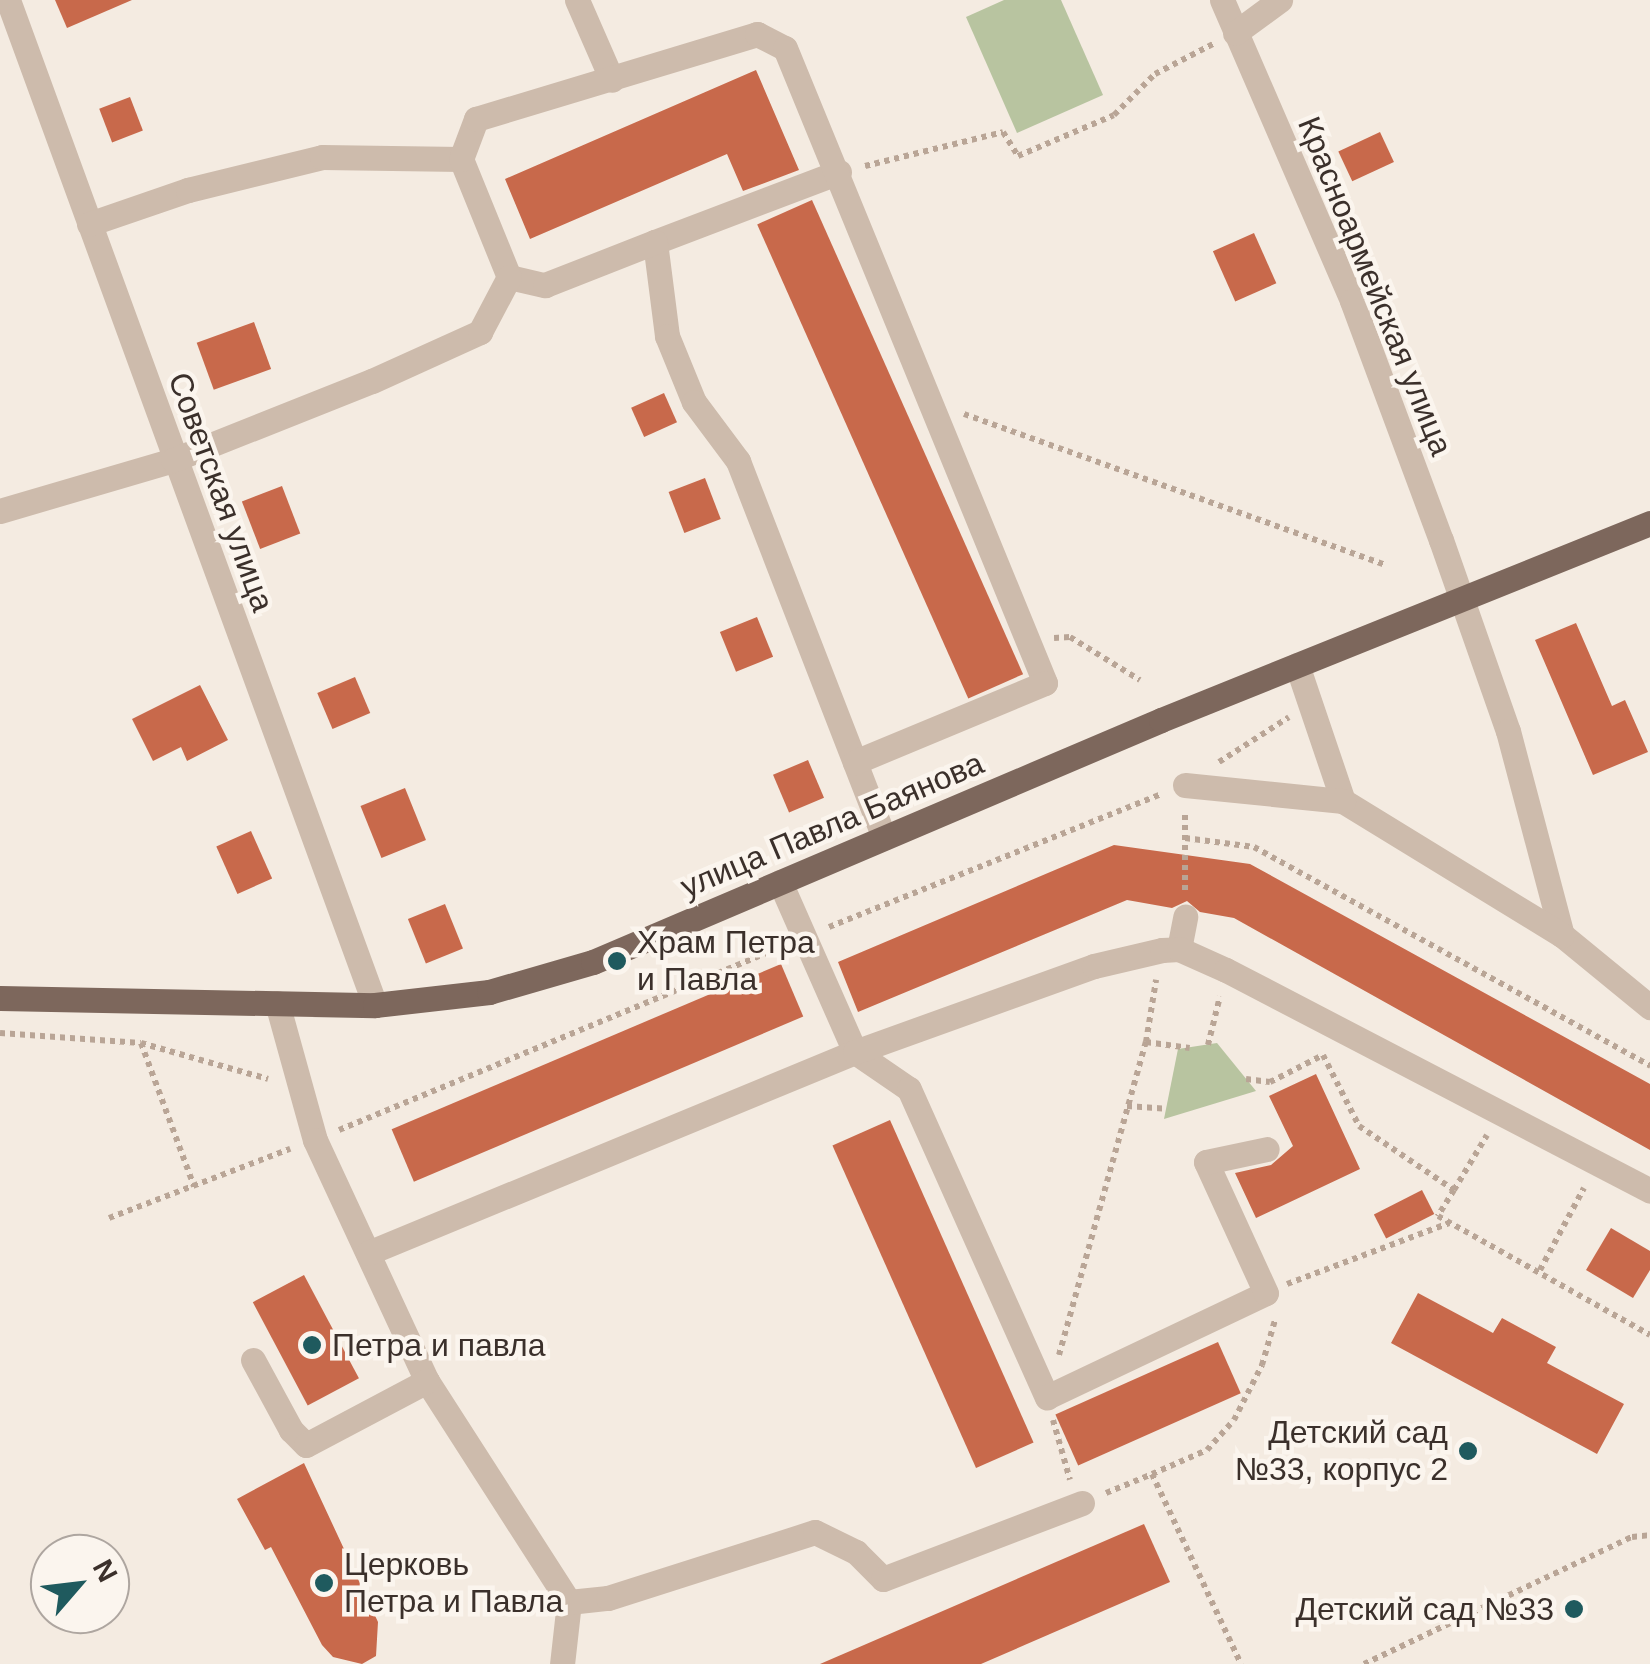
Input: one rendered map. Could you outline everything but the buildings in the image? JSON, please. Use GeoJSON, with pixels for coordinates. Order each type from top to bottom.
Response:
{"type":"FeatureCollection","features":[{"type":"Feature","properties":{"kind":"main road","name":"улица Павла Баянова"},"geometry":{"type":"LineString","coordinates":[[0,998],[375,1005],[489,992],[592,962],[1297,665],[1650,523]]}},
{"type":"Feature","properties":{"kind":"street","name":"Советская улица"},"geometry":{"type":"LineString","coordinates":[[8,0],[375,1005]]}},
{"type":"Feature","properties":{"kind":"street"},"geometry":{"type":"LineString","coordinates":[[577,0],[612,80]]}},
{"type":"Feature","properties":{"kind":"street","name":"Красноармейская улица"},"geometry":{"type":"LineString","coordinates":[[1222,0],[1352,301],[1457,601],[1508,731],[1562,935]]}},
{"type":"Feature","properties":{"kind":"street"},"geometry":{"type":"LineString","coordinates":[[1235,33],[1280,0]]}},
{"type":"Feature","properties":{"kind":"street"},"geometry":{"type":"LineString","coordinates":[[509,276],[460,159],[476,119],[757,34],[785,48],[840,172],[1044,683],[855,762]]}},
{"type":"Feature","properties":{"kind":"street"},"geometry":{"type":"LineString","coordinates":[[90,224],[188,190],[322,158],[460,159]]}},
{"type":"Feature","properties":{"kind":"street"},"geometry":{"type":"LineString","coordinates":[[509,276],[544,285],[840,172]]}},
{"type":"Feature","properties":{"kind":"street"},"geometry":{"type":"LineString","coordinates":[[655,242],[667,336],[694,402],[738,461],[884,838]]}},
{"type":"Feature","properties":{"kind":"street"},"geometry":{"type":"LineString","coordinates":[[0,511],[174,460],[480,332],[509,276]]}},
{"type":"Feature","properties":{"kind":"street"},"geometry":{"type":"LineString","coordinates":[[1297,665],[1344,801]]}},
{"type":"Feature","properties":{"kind":"street"},"geometry":{"type":"LineString","coordinates":[[1185,784],[1344,801],[1562,935],[1650,1006]]}},
{"type":"Feature","properties":{"kind":"street"},"geometry":{"type":"LineString","coordinates":[[780,882],[855,1052],[909,1089],[1047,1397],[1266,1293],[1206,1162],[1267,1149]]}},
{"type":"Feature","properties":{"kind":"street"},"geometry":{"type":"LineString","coordinates":[[1179,949],[1184,916]]}},
{"type":"Feature","properties":{"kind":"street"},"geometry":{"type":"LineString","coordinates":[[368,1253],[855,1052],[1094,966],[1179,949],[1650,1191]]}},
{"type":"Feature","properties":{"kind":"street"},"geometry":{"type":"LineString","coordinates":[[277,1003],[296,1086],[315,1140],[428,1382],[570,1602],[562,1664]]}},
{"type":"Feature","properties":{"kind":"street"},"geometry":{"type":"LineString","coordinates":[[254,1360],[291,1430],[306,1444],[428,1382]]}},
{"type":"Feature","properties":{"kind":"street"},"geometry":{"type":"LineString","coordinates":[[570,1602],[608,1598],[815,1532],[856,1552],[883,1579],[1082,1503]]}},
{"type":"Feature","properties":{"kind":"path"},"geometry":{"type":"LineString","coordinates":[[840,172],[1003,132],[1018,156],[1114,115],[1155,74],[1235,33]]}},
{"type":"Feature","properties":{"kind":"path"},"geometry":{"type":"LineString","coordinates":[[930,402],[1384,564]]}},
{"type":"Feature","properties":{"kind":"path"},"geometry":{"type":"LineString","coordinates":[[1028,638],[1070,637],[1140,680]]}},
{"type":"Feature","properties":{"kind":"path"},"geometry":{"type":"LineString","coordinates":[[1184,916],[1185,838],[1254,847],[1650,1066]]}},
{"type":"Feature","properties":{"kind":"path"},"geometry":{"type":"LineString","coordinates":[[1208,1045],[1226,970]]}},
{"type":"Feature","properties":{"kind":"path"},"geometry":{"type":"LineString","coordinates":[[0,1033],[140,1043],[296,1086]]}},
{"type":"Feature","properties":{"kind":"path"},"geometry":{"type":"LineString","coordinates":[[1146,1042],[1190,1048]]}},
{"type":"Feature","properties":{"kind":"path"},"geometry":{"type":"LineString","coordinates":[[140,1043],[194,1186]]}},
{"type":"Feature","properties":{"kind":"path"},"geometry":{"type":"LineString","coordinates":[[1246,1079],[1270,1082],[1323,1055],[1359,1126],[1454,1190]]}},
{"type":"Feature","properties":{"kind":"path"},"geometry":{"type":"LineString","coordinates":[[1126,1106],[1166,1108]]}},
{"type":"Feature","properties":{"kind":"path"},"geometry":{"type":"LineString","coordinates":[[1498,1116],[1438,1216],[1650,1335]]}},
{"type":"Feature","properties":{"kind":"path"},"geometry":{"type":"LineString","coordinates":[[108,1218],[315,1140]]}},
{"type":"Feature","properties":{"kind":"path"},"geometry":{"type":"LineString","coordinates":[[1540,1270],[1597,1164]]}},
{"type":"Feature","properties":{"kind":"path"},"geometry":{"type":"LineString","coordinates":[[1278,1300],[1280,1287],[1450,1222]]}},
{"type":"Feature","properties":{"kind":"path"},"geometry":{"type":"LineString","coordinates":[[1152,1474],[1206,1450],[1234,1420],[1262,1365],[1276,1314]]}},
{"type":"Feature","properties":{"kind":"path"},"geometry":{"type":"LineString","coordinates":[[1364,1664],[1632,1537],[1650,1536]]}},
{"type":"Feature","properties":{"kind":"green space"},"geometry":{"type":"Polygon","coordinates":[[[1004,0],[1061,0],[1103,95],[1017,133],[966,17],[1004,0]]]}},
{"type":"Feature","properties":{"kind":"green space"},"geometry":{"type":"Polygon","coordinates":[[[1217,1043],[1256,1091],[1164,1119],[1178,1049],[1217,1043]]]}},
{"type":"Feature","properties":{"kind":"place","name":"Храм Петра и Павла"},"geometry":{"type":"Point","coordinates":[617,961]}},
{"type":"Feature","properties":{"kind":"place","name":"Петра и павла"},"geometry":{"type":"Point","coordinates":[312,1345]}},
{"type":"Feature","properties":{"kind":"place","name":"Детский сад №33, корпус 2"},"geometry":{"type":"Point","coordinates":[1468,1451]}},
{"type":"Feature","properties":{"kind":"place","name":"Церковь Петра и Павла"},"geometry":{"type":"Point","coordinates":[324,1583]}},
{"type":"Feature","properties":{"kind":"place","name":"Детский сад №33"},"geometry":{"type":"Point","coordinates":[1574,1609]}}]}
